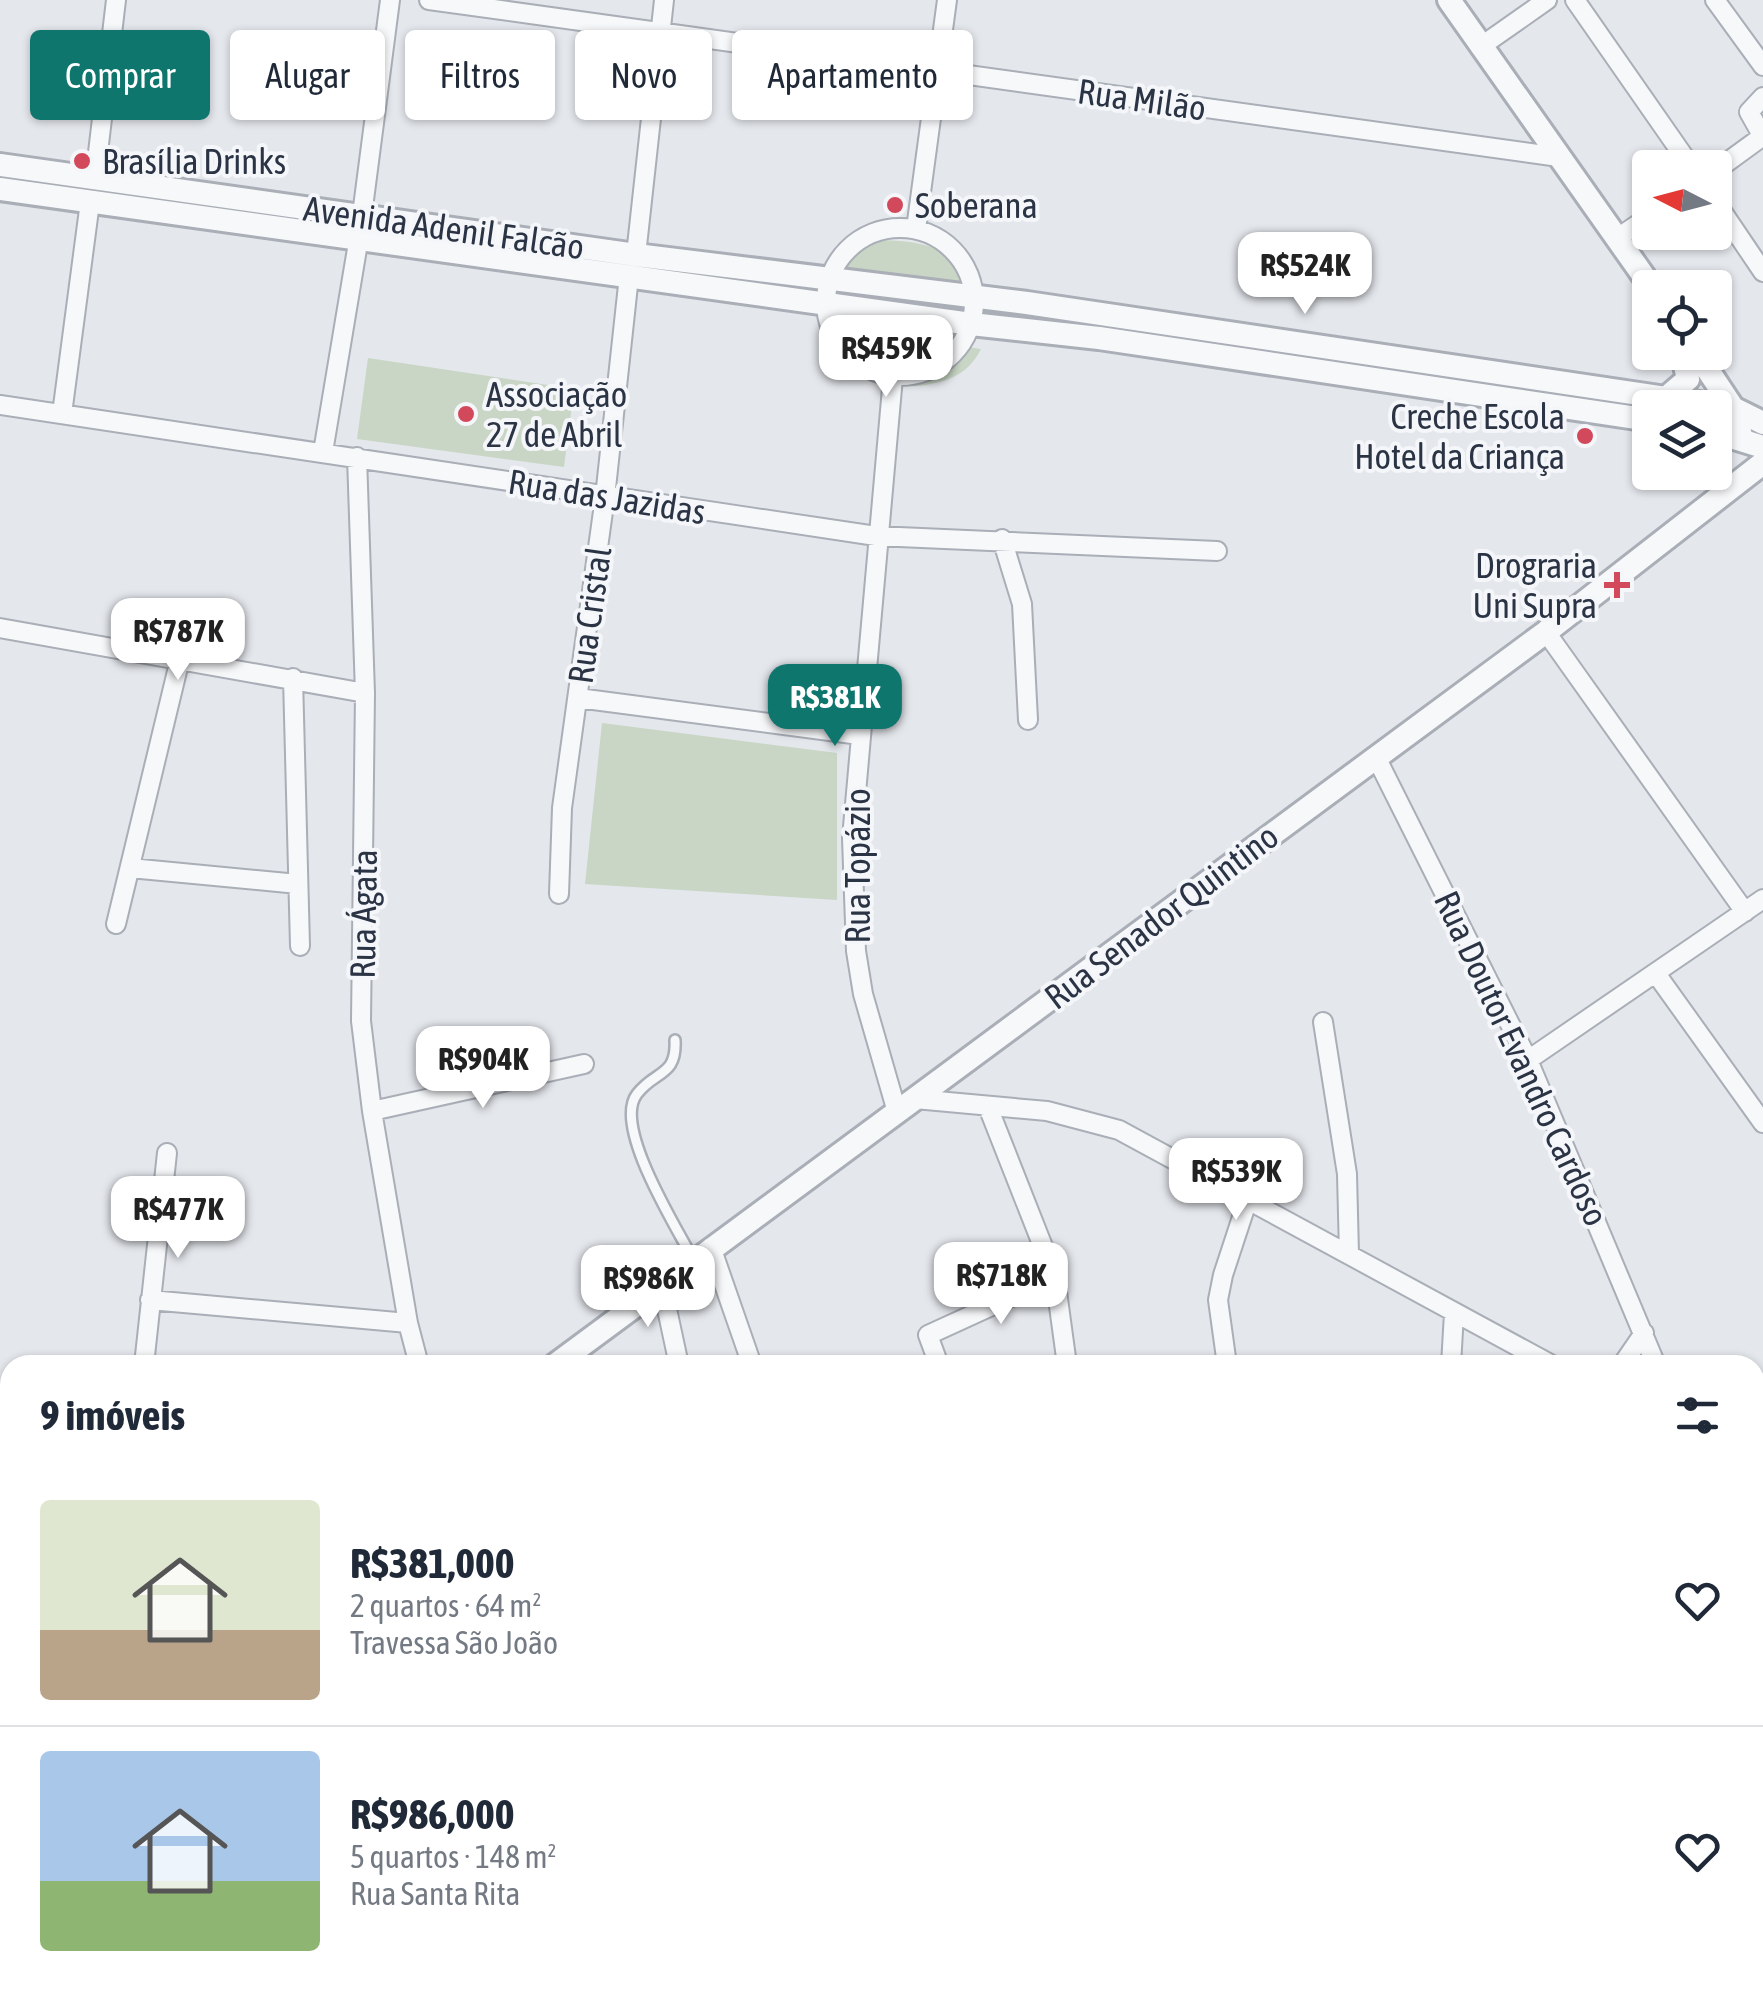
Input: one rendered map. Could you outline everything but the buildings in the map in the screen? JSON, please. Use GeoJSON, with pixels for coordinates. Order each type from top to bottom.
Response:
{"type":"FeatureCollection","features":[{"type":"Feature","properties":{"kind":"street"},"geometry":{"type":"LineString","coordinates":[[94,178],[116,0]]}},
{"type":"Feature","properties":{"kind":"street"},"geometry":{"type":"LineString","coordinates":[[324,452],[361,226],[390,0]]}},
{"type":"Feature","properties":{"kind":"street","name":"Rua Milão"},"geometry":{"type":"LineString","coordinates":[[429,0],[646,30]]}},
{"type":"Feature","properties":{"kind":"street","name":"Rua Cristal"},"geometry":{"type":"LineString","coordinates":[[660,30],[664,0]]}},
{"type":"Feature","properties":{"kind":"street"},"geometry":{"type":"LineString","coordinates":[[943,30],[947,0]]}},
{"type":"Feature","properties":{"kind":"street"},"geometry":{"type":"LineString","coordinates":[[1449,0],[1640,270]]}},
{"type":"Feature","properties":{"kind":"street"},"geometry":{"type":"LineString","coordinates":[[1480,47],[1547,0]]}},
{"type":"Feature","properties":{"kind":"street"},"geometry":{"type":"LineString","coordinates":[[1575,0],[1679,150]]}},
{"type":"Feature","properties":{"kind":"street"},"geometry":{"type":"LineString","coordinates":[[1716,0],[1763,66]]}},
{"type":"Feature","properties":{"kind":"street","name":"Rua Milão"},"geometry":{"type":"LineString","coordinates":[[973,76],[1559,156]]}},
{"type":"Feature","properties":{"kind":"street"},"geometry":{"type":"LineString","coordinates":[[1732,159],[1762,137],[1749,112],[1763,97]]}},
{"type":"Feature","properties":{"kind":"street","name":"Rua Cristal"},"geometry":{"type":"LineString","coordinates":[[559,894],[562,808],[605,497],[649,120]]}},
{"type":"Feature","properties":{"kind":"street"},"geometry":{"type":"LineString","coordinates":[[916,230],[931,120]]}},
{"type":"Feature","properties":{"kind":"street","name":"Avenida Adenil Falcão"},"geometry":{"type":"LineString","coordinates":[[0,164],[94,178],[274,214],[632,266],[826,303],[971,324],[1505,386],[1632,395]]}},
{"type":"Feature","properties":{"kind":"street","name":"Avenida Adenil Falcão"},"geometry":{"type":"LineString","coordinates":[[0,188],[90,202],[274,214]]}},
{"type":"Feature","properties":{"kind":"street"},"geometry":{"type":"LineString","coordinates":[[62,414],[90,202]]}},
{"type":"Feature","properties":{"kind":"street"},"geometry":{"type":"LineString","coordinates":[[1732,226],[1763,272]]}},
{"type":"Feature","properties":{"kind":"street"},"geometry":{"type":"LineString","coordinates":[[894,228],[916,230],[944,242],[956,253],[971,281],[971,324],[959,347],[941,364],[918,375],[892,377],[866,369],[845,353],[830,330],[826,303],[829,279],[839,260],[863,238],[894,228]]}},
{"type":"Feature","properties":{"kind":"street"},"geometry":{"type":"LineString","coordinates":[[1619,237],[1632,228]]}},
{"type":"Feature","properties":{"kind":"street","name":"Avenida Adenil Falcão"},"geometry":{"type":"LineString","coordinates":[[632,266],[829,279],[1150,320],[1505,386],[1632,416]]}},
{"type":"Feature","properties":{"kind":"street"},"geometry":{"type":"LineString","coordinates":[[1147,346],[1150,320]]}},
{"type":"Feature","properties":{"kind":"street"},"geometry":{"type":"LineString","coordinates":[[1675,390],[1688,379],[1686,370]]}},
{"type":"Feature","properties":{"kind":"street"},"geometry":{"type":"LineString","coordinates":[[1708,370],[1753,443]]}},
{"type":"Feature","properties":{"kind":"street","name":"Rua Topázio"},"geometry":{"type":"LineString","coordinates":[[892,377],[852,838],[856,951],[871,1031],[906,1105]]}},
{"type":"Feature","properties":{"kind":"street","name":"Rua das Jazidas"},"geometry":{"type":"LineString","coordinates":[[0,405],[876,536],[1217,551]]}},
{"type":"Feature","properties":{"kind":"street","name":"Avenida Adenil Falcão"},"geometry":{"type":"LineString","coordinates":[[1733,408],[1763,423]]}},
{"type":"Feature","properties":{"kind":"street","name":"Rua Ágata"},"geometry":{"type":"LineString","coordinates":[[356,457],[364,693],[360,1021],[408,1323],[417,1355]]}},
{"type":"Feature","properties":{"kind":"street","name":"Rua Senador Quintino"},"geometry":{"type":"LineString","coordinates":[[569,1355],[1546,632],[1763,463]]}},
{"type":"Feature","properties":{"kind":"street"},"geometry":{"type":"LineString","coordinates":[[1002,539],[1022,604],[1028,720]]}},
{"type":"Feature","properties":{"kind":"street"},"geometry":{"type":"LineString","coordinates":[[0,628],[364,693]]}},
{"type":"Feature","properties":{"kind":"street"},"geometry":{"type":"LineString","coordinates":[[1546,632],[1746,912]]}},
{"type":"Feature","properties":{"kind":"street"},"geometry":{"type":"LineString","coordinates":[[116,924],[180,659]]}},
{"type":"Feature","properties":{"kind":"street"},"geometry":{"type":"LineString","coordinates":[[293,678],[300,946]]}},
{"type":"Feature","properties":{"kind":"street"},"geometry":{"type":"LineString","coordinates":[[578,698],[860,735]]}},
{"type":"Feature","properties":{"kind":"street","name":"Rua Doutor Evandro Cardoso"},"geometry":{"type":"LineString","coordinates":[[1376,757],[1528,1060],[1652,1355]]}},
{"type":"Feature","properties":{"kind":"street"},"geometry":{"type":"LineString","coordinates":[[130,868],[298,884]]}},
{"type":"Feature","properties":{"kind":"street"},"geometry":{"type":"LineString","coordinates":[[1528,1060],[1763,900]]}},
{"type":"Feature","properties":{"kind":"street"},"geometry":{"type":"LineString","coordinates":[[1657,975],[1763,1123]]}},
{"type":"Feature","properties":{"kind":"street"},"geometry":{"type":"LineString","coordinates":[[1323,1022],[1347,1174],[1349,1254]]}},
{"type":"Feature","properties":{"kind":"street"},"geometry":{"type":"LineString","coordinates":[[372,1111],[584,1064]]}},
{"type":"Feature","properties":{"kind":"street"},"geometry":{"type":"LineString","coordinates":[[906,1105],[1047,1111],[1120,1130],[1533,1355]]}},
{"type":"Feature","properties":{"kind":"street"},"geometry":{"type":"LineString","coordinates":[[988,1108],[1054,1277],[1066,1355]]}},
{"type":"Feature","properties":{"kind":"street"},"geometry":{"type":"LineString","coordinates":[[145,1355],[166,1152]]}},
{"type":"Feature","properties":{"kind":"street"},"geometry":{"type":"LineString","coordinates":[[1226,1355],[1218,1300],[1247,1202]]}},
{"type":"Feature","properties":{"kind":"street"},"geometry":{"type":"LineString","coordinates":[[702,1254],[747,1355]]}},
{"type":"Feature","properties":{"kind":"street"},"geometry":{"type":"LineString","coordinates":[[935,1355],[928,1335],[1054,1277]]}},
{"type":"Feature","properties":{"kind":"street"},"geometry":{"type":"LineString","coordinates":[[662,1286],[677,1355]]}},
{"type":"Feature","properties":{"kind":"street"},"geometry":{"type":"LineString","coordinates":[[150,1300],[408,1323]]}},
{"type":"Feature","properties":{"kind":"street"},"geometry":{"type":"LineString","coordinates":[[1452,1355],[1454,1313]]}},
{"type":"Feature","properties":{"kind":"street"},"geometry":{"type":"LineString","coordinates":[[1629,1355],[1644,1333]]}},
{"type":"Feature","properties":{"kind":"lane"},"geometry":{"type":"LineString","coordinates":[[675,1040],[674,1060],[669,1068],[633,1100],[631,1124],[648,1171],[702,1254]]}},
{"type":"Feature","properties":{"kind":"green space"},"geometry":{"type":"Polygon","coordinates":[[[882,240],[942,251],[965,267],[988,291],[839,272],[860,251],[882,240]]]}},
{"type":"Feature","properties":{"kind":"green space"},"geometry":{"type":"Polygon","coordinates":[[[837,329],[981,349],[969,366],[953,377],[905,386],[891,383],[867,368],[837,329]]]}},
{"type":"Feature","properties":{"kind":"green space","name":"Associação 27 de Abril"},"geometry":{"type":"Polygon","coordinates":[[[368,358],[574,389],[564,467],[357,439],[368,358]]]}},
{"type":"Feature","properties":{"kind":"green space"},"geometry":{"type":"Polygon","coordinates":[[[602,723],[837,753],[837,900],[585,884],[602,723]]]}},
{"type":"Feature","properties":{"kind":"place","name":"Brasília Drinks"},"geometry":{"type":"Point","coordinates":[82,161]}},
{"type":"Feature","properties":{"kind":"place","name":"Soberana"},"geometry":{"type":"Point","coordinates":[895,205]}},
{"type":"Feature","properties":{"kind":"place","name":"Associação 27 de Abril"},"geometry":{"type":"Point","coordinates":[466,414]}},
{"type":"Feature","properties":{"kind":"place","name":"Creche Escola Hotel da Criança"},"geometry":{"type":"Point","coordinates":[1585,436]}},
{"type":"Feature","properties":{"kind":"place","name":"Drograria Uni Supra"},"geometry":{"type":"Point","coordinates":[1617,585]}}]}
